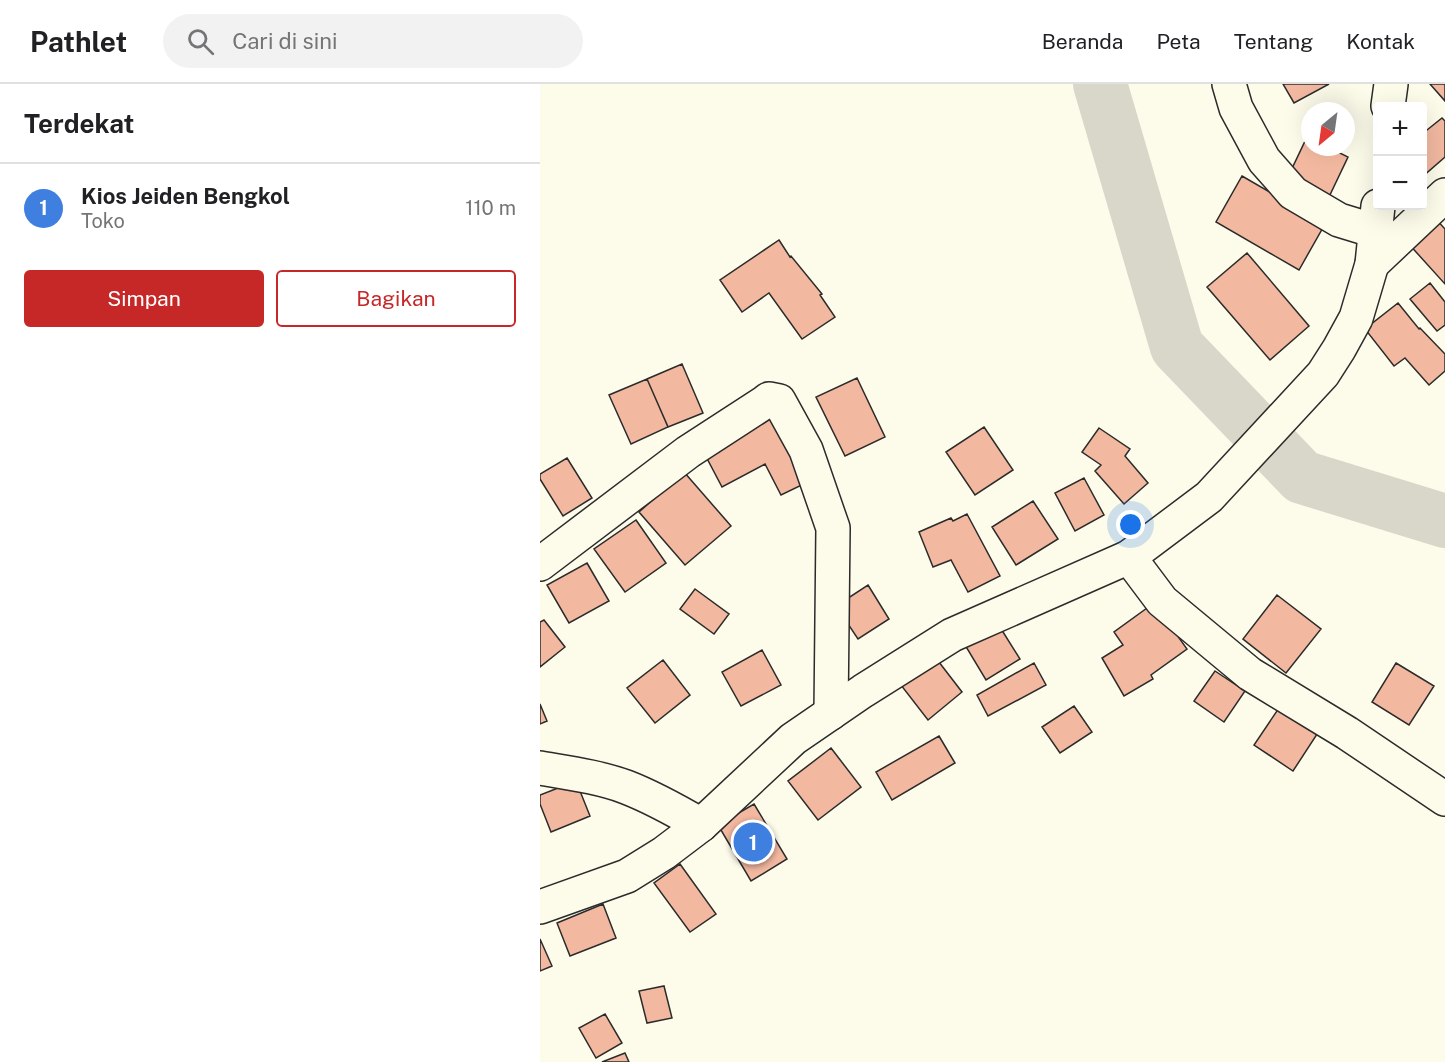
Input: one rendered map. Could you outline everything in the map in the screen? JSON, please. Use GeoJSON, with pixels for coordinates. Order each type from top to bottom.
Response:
{"type":"FeatureCollection","features":[{"type":"Feature","properties":{"kind":"main road"},"geometry":{"type":"LineString","coordinates":[[540,907],[627,876],[664,854],[701,825],[793,739],[863,691],[952,635],[1129,556],[1209,497],[1323,374],[1356,318],[1372,264],[1377,218],[1339,220],[1293,193],[1264,160],[1236,108],[1229,84]]}},
{"type":"Feature","properties":{"kind":"main road"},"geometry":{"type":"LineString","coordinates":[[1388,102],[1390,84]]}},
{"type":"Feature","properties":{"kind":"main road"},"geometry":{"type":"LineString","coordinates":[[1372,264],[1441,205]]}},
{"type":"Feature","properties":{"kind":"main road"},"geometry":{"type":"LineString","coordinates":[[540,564],[688,452],[770,399],[779,401],[806,450],[833,528],[831,713]]}},
{"type":"Feature","properties":{"kind":"main road"},"geometry":{"type":"LineString","coordinates":[[1129,556],[1162,601],[1250,674],[1347,734],[1445,799]]}},
{"type":"Feature","properties":{"kind":"main road"},"geometry":{"type":"LineString","coordinates":[[540,768],[626,787],[701,825]]}},
{"type":"Feature","properties":{"kind":"building"},"geometry":{"type":"Polygon","coordinates":[[[1283,84],[1329,84],[1294,103],[1283,84]]]}},
{"type":"Feature","properties":{"kind":"building"},"geometry":{"type":"Polygon","coordinates":[[[1430,84],[1445,84],[1445,101],[1430,84]]]}},
{"type":"Feature","properties":{"kind":"building"},"geometry":{"type":"Polygon","coordinates":[[[1442,118],[1445,121],[1445,157],[1427,173],[1427,156],[1427,130],[1442,118]]]}},
{"type":"Feature","properties":{"kind":"building"},"geometry":{"type":"Polygon","coordinates":[[[1301,150],[1301,156],[1348,157],[1328,199],[1287,179],[1301,150]]]}},
{"type":"Feature","properties":{"kind":"building"},"geometry":{"type":"Polygon","coordinates":[[[1242,176],[1325,224],[1299,270],[1216,222],[1242,176]]]}},
{"type":"Feature","properties":{"kind":"building"},"geometry":{"type":"Polygon","coordinates":[[[1435,218],[1445,229],[1445,284],[1407,242],[1435,218]]]}},
{"type":"Feature","properties":{"kind":"building"},"geometry":{"type":"Polygon","coordinates":[[[779,240],[790,257],[822,294],[820,295],[835,317],[802,339],[769,293],[742,312],[720,280],[779,240]]]}},
{"type":"Feature","properties":{"kind":"building"},"geometry":{"type":"Polygon","coordinates":[[[1247,253],[1309,326],[1270,360],[1207,287],[1247,253]]]}},
{"type":"Feature","properties":{"kind":"building"},"geometry":{"type":"Polygon","coordinates":[[[1430,283],[1445,302],[1445,325],[1437,331],[1410,299],[1430,283]]]}},
{"type":"Feature","properties":{"kind":"building"},"geometry":{"type":"Polygon","coordinates":[[[1398,303],[1419,329],[1445,354],[1445,371],[1429,385],[1405,358],[1394,366],[1365,329],[1398,303]]]}},
{"type":"Feature","properties":{"kind":"building"},"geometry":{"type":"Polygon","coordinates":[[[682,364],[703,413],[668,427],[647,379],[682,364]]]}},
{"type":"Feature","properties":{"kind":"building"},"geometry":{"type":"Polygon","coordinates":[[[857,378],[885,437],[845,456],[816,397],[857,378]]]}},
{"type":"Feature","properties":{"kind":"building"},"geometry":{"type":"Polygon","coordinates":[[[647,379],[668,427],[631,444],[609,395],[647,379]]]}},
{"type":"Feature","properties":{"kind":"building"},"geometry":{"type":"Polygon","coordinates":[[[769,409],[808,482],[781,495],[765,464],[722,487],[701,447],[769,409]]]}},
{"type":"Feature","properties":{"kind":"building"},"geometry":{"type":"Polygon","coordinates":[[[984,427],[1013,470],[975,495],[946,452],[984,427]]]}},
{"type":"Feature","properties":{"kind":"building"},"geometry":{"type":"Polygon","coordinates":[[[1099,428],[1130,449],[1125,456],[1148,483],[1124,504],[1095,471],[1101,465],[1082,452],[1099,428]]]}},
{"type":"Feature","properties":{"kind":"building"},"geometry":{"type":"Polygon","coordinates":[[[567,458],[592,498],[563,516],[540,479],[540,474],[567,458]]]}},
{"type":"Feature","properties":{"kind":"building"},"geometry":{"type":"Polygon","coordinates":[[[684,472],[731,526],[685,565],[639,512],[684,472]]]}},
{"type":"Feature","properties":{"kind":"building"},"geometry":{"type":"Polygon","coordinates":[[[1084,478],[1104,515],[1075,531],[1055,493],[1084,478]]]}},
{"type":"Feature","properties":{"kind":"building"},"geometry":{"type":"Polygon","coordinates":[[[1033,501],[1058,539],[1016,565],[992,527],[1033,501]]]}},
{"type":"Feature","properties":{"kind":"building"},"geometry":{"type":"Polygon","coordinates":[[[967,514],[1000,576],[968,592],[951,560],[933,567],[919,532],[951,518],[953,521],[967,514]]]}},
{"type":"Feature","properties":{"kind":"building"},"geometry":{"type":"Polygon","coordinates":[[[636,520],[666,563],[625,592],[594,549],[636,520]]]}},
{"type":"Feature","properties":{"kind":"building"},"geometry":{"type":"Polygon","coordinates":[[[587,563],[609,601],[569,623],[547,585],[587,563]]]}},
{"type":"Feature","properties":{"kind":"building"},"geometry":{"type":"Polygon","coordinates":[[[868,585],[889,619],[858,639],[836,606],[868,585]]]}},
{"type":"Feature","properties":{"kind":"building"},"geometry":{"type":"Polygon","coordinates":[[[695,589],[729,614],[714,634],[680,609],[695,589]]]}},
{"type":"Feature","properties":{"kind":"building"},"geometry":{"type":"Polygon","coordinates":[[[1277,595],[1321,629],[1286,673],[1243,639],[1277,595]]]}},
{"type":"Feature","properties":{"kind":"building"},"geometry":{"type":"Polygon","coordinates":[[[1154,603],[1187,649],[1151,675],[1153,679],[1124,696],[1102,658],[1123,645],[1114,632],[1154,603]]]}},
{"type":"Feature","properties":{"kind":"building"},"geometry":{"type":"Polygon","coordinates":[[[544,620],[565,647],[540,667],[540,622],[544,620]]]}},
{"type":"Feature","properties":{"kind":"building"},"geometry":{"type":"Polygon","coordinates":[[[998,624],[1020,659],[986,680],[965,645],[998,624]]]}},
{"type":"Feature","properties":{"kind":"building"},"geometry":{"type":"Polygon","coordinates":[[[762,650],[781,685],[741,706],[722,672],[762,650]]]}},
{"type":"Feature","properties":{"kind":"building"},"geometry":{"type":"Polygon","coordinates":[[[932,653],[962,692],[928,720],[897,680],[932,653]]]}},
{"type":"Feature","properties":{"kind":"building"},"geometry":{"type":"Polygon","coordinates":[[[663,660],[690,695],[655,723],[627,688],[663,660]]]}},
{"type":"Feature","properties":{"kind":"building"},"geometry":{"type":"Polygon","coordinates":[[[1034,663],[1046,685],[988,716],[977,695],[1034,663]]]}},
{"type":"Feature","properties":{"kind":"building"},"geometry":{"type":"Polygon","coordinates":[[[1396,663],[1434,686],[1409,725],[1372,702],[1396,663]]]}},
{"type":"Feature","properties":{"kind":"building"},"geometry":{"type":"Polygon","coordinates":[[[1215,671],[1245,691],[1224,722],[1194,701],[1215,671]]]}},
{"type":"Feature","properties":{"kind":"building"},"geometry":{"type":"Polygon","coordinates":[[[1285,699],[1323,725],[1293,771],[1254,745],[1285,699]]]}},
{"type":"Feature","properties":{"kind":"building"},"geometry":{"type":"Polygon","coordinates":[[[540,704],[547,721],[540,724],[540,704]]]}},
{"type":"Feature","properties":{"kind":"building"},"geometry":{"type":"Polygon","coordinates":[[[1074,706],[1092,732],[1060,753],[1042,727],[1074,706]]]}},
{"type":"Feature","properties":{"kind":"building"},"geometry":{"type":"Polygon","coordinates":[[[939,736],[955,763],[892,800],[876,772],[939,736]]]}},
{"type":"Feature","properties":{"kind":"building"},"geometry":{"type":"Polygon","coordinates":[[[831,748],[861,787],[818,820],[788,781],[831,748]]]}},
{"type":"Feature","properties":{"kind":"building"},"geometry":{"type":"Polygon","coordinates":[[[576,781],[590,816],[551,832],[540,804],[540,795],[576,781]]]}},
{"type":"Feature","properties":{"kind":"building"},"geometry":{"type":"Polygon","coordinates":[[[754,804],[787,859],[751,881],[718,825],[754,804]]]}},
{"type":"Feature","properties":{"kind":"building"},"geometry":{"type":"Polygon","coordinates":[[[680,864],[716,914],[690,932],[654,883],[680,864]]]}},
{"type":"Feature","properties":{"kind":"building"},"geometry":{"type":"Polygon","coordinates":[[[603,904],[616,938],[570,956],[557,923],[603,904]]]}},
{"type":"Feature","properties":{"kind":"building"},"geometry":{"type":"Polygon","coordinates":[[[540,939],[552,966],[540,971],[540,939]]]}},
{"type":"Feature","properties":{"kind":"building"},"geometry":{"type":"Polygon","coordinates":[[[664,986],[672,1018],[647,1023],[639,991],[664,986]]]}},
{"type":"Feature","properties":{"kind":"building"},"geometry":{"type":"Polygon","coordinates":[[[605,1014],[622,1043],[596,1058],[579,1028],[605,1014]]]}},
{"type":"Feature","properties":{"kind":"building"},"geometry":{"type":"Polygon","coordinates":[[[625,1053],[629,1062],[602,1062],[625,1053]]]}},
{"type":"Feature","properties":{"kind":"waterway"},"geometry":{"type":"LineString","coordinates":[[1100,84],[1177,347],[1302,477],[1445,521]]}},
{"type":"Feature","properties":{"kind":"place","name":"Kios Jeiden Bengkol"},"geometry":{"type":"Point","coordinates":[753,842]}}]}
